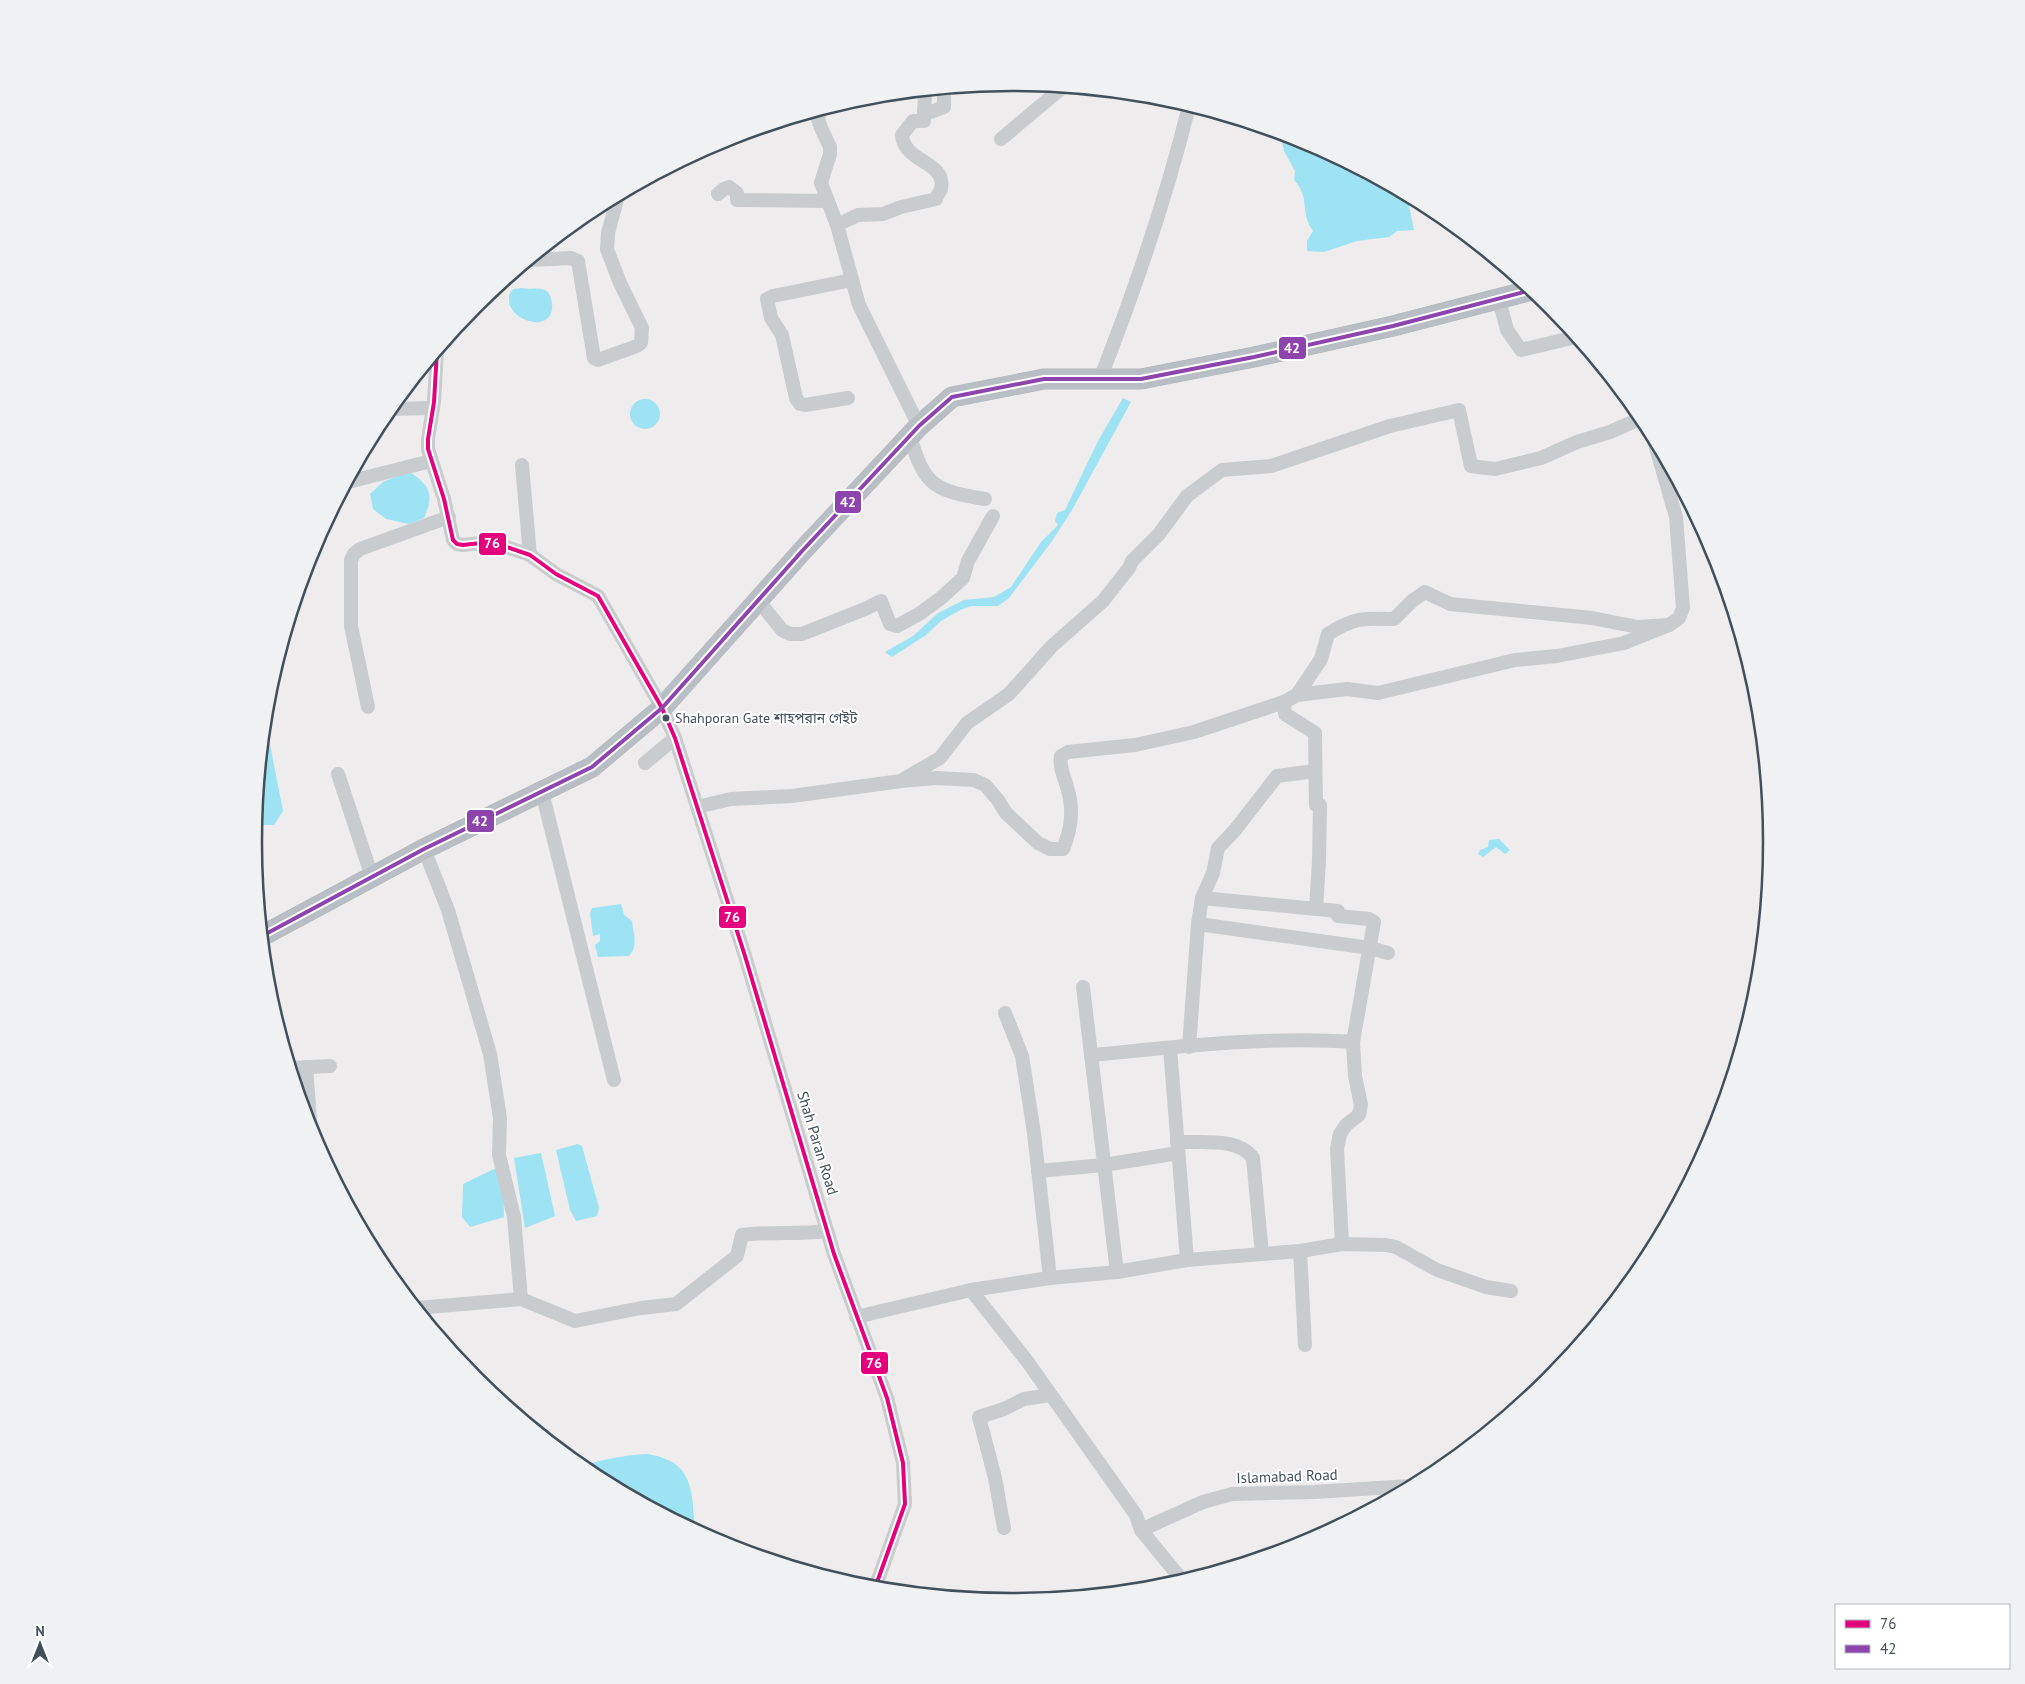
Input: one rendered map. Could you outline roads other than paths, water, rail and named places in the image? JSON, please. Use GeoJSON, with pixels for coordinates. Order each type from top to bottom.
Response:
{"type":"FeatureCollection","features":[{"type":"Feature","properties":{"kind":"highway"},"geometry":{"type":"LineString","coordinates":[[267,933],[424,849],[592,767],[662,708],[758,600],[914,431],[952,397],[1044,379],[1141,379],[1254,357],[1393,326],[1523,292]]}},
{"type":"Feature","properties":{"kind":"street"},"geometry":{"type":"LineString","coordinates":[[1001,139],[1055,93]]}},
{"type":"Feature","properties":{"kind":"street"},"geometry":{"type":"LineString","coordinates":[[924,111],[931,112],[944,107],[944,96]]}},
{"type":"Feature","properties":{"kind":"street"},"geometry":{"type":"LineString","coordinates":[[837,225],[858,215],[884,214],[901,207],[936,199],[941,190],[940,175],[937,170],[913,156],[903,144],[902,135],[913,121],[924,121],[925,97]]}},
{"type":"Feature","properties":{"kind":"street"},"geometry":{"type":"LineString","coordinates":[[1106,379],[1175,164],[1187,113]]}},
{"type":"Feature","properties":{"kind":"street"},"geometry":{"type":"LineString","coordinates":[[819,117],[821,128],[830,147],[830,154],[821,183],[837,225],[859,305],[914,431],[915,455],[925,476],[936,486],[955,494],[984,500]]}},
{"type":"Feature","properties":{"kind":"street"},"geometry":{"type":"LineString","coordinates":[[718,194],[724,189],[729,188],[737,193],[737,200],[828,201]]}},
{"type":"Feature","properties":{"kind":"street"},"geometry":{"type":"LineString","coordinates":[[539,260],[571,258],[578,261],[594,358],[598,360],[637,346],[641,342],[642,328],[620,283],[608,249],[608,233],[615,205]]}},
{"type":"Feature","properties":{"kind":"street"},"geometry":{"type":"LineString","coordinates":[[848,398],[805,406],[800,404],[796,398],[782,335],[771,318],[766,300],[773,296],[852,280]]}},
{"type":"Feature","properties":{"kind":"street"},"geometry":{"type":"LineString","coordinates":[[1499,299],[1507,330],[1521,350],[1569,339]]}},
{"type":"Feature","properties":{"kind":"street"},"geometry":{"type":"LineString","coordinates":[[436,361],[433,408],[428,439],[431,461],[449,518],[453,540],[457,544],[498,544],[530,554],[522,466]]}},
{"type":"Feature","properties":{"kind":"street"},"geometry":{"type":"LineString","coordinates":[[400,409],[433,408]]}},
{"type":"Feature","properties":{"kind":"street"},"geometry":{"type":"LineString","coordinates":[[901,781],[940,758],[967,724],[1009,694],[1052,646],[1103,601],[1129,568],[1132,561],[1159,534],[1187,496],[1222,470],[1271,466],[1390,426],[1460,410],[1471,466],[1494,469],[1540,458],[1577,442],[1610,432],[1634,421]]}},
{"type":"Feature","properties":{"kind":"street"},"geometry":{"type":"LineString","coordinates":[[355,480],[431,461]]}},
{"type":"Feature","properties":{"kind":"street"},"geometry":{"type":"LineString","coordinates":[[697,807],[731,798],[792,796],[901,781],[936,778],[974,780],[985,785],[1006,813],[1038,843],[1050,849],[1063,849],[1069,836],[1072,815],[1070,796],[1060,764],[1061,756],[1068,752],[1134,745],[1194,732],[1284,702],[1298,695],[1347,689],[1378,693],[1515,660],[1557,656],[1624,643],[1669,625],[1680,618],[1683,608],[1676,517],[1660,463]]}},
{"type":"Feature","properties":{"kind":"street"},"geometry":{"type":"LineString","coordinates":[[758,600],[782,630],[790,634],[802,634],[881,601],[890,624],[897,626],[919,614],[941,598],[963,578],[968,561],[993,516]]}},
{"type":"Feature","properties":{"kind":"street"},"geometry":{"type":"LineString","coordinates":[[368,707],[352,626],[352,560],[354,554],[360,549],[449,518]]}},
{"type":"Feature","properties":{"kind":"street","name":"Shah Paran Road"},"geometry":{"type":"LineString","coordinates":[[530,554],[556,574],[598,596],[662,708],[674,738],[744,956],[827,1231],[856,1317],[887,1398],[903,1463],[905,1504],[878,1580]]}},
{"type":"Feature","properties":{"kind":"street"},"geometry":{"type":"LineString","coordinates":[[1298,695],[1322,659],[1328,634],[1346,623],[1364,618],[1394,619],[1412,600],[1425,592],[1450,604],[1592,618],[1638,627],[1669,625]]}},
{"type":"Feature","properties":{"kind":"street"},"geometry":{"type":"LineString","coordinates":[[1284,702],[1286,714],[1315,733],[1316,805],[1320,805],[1316,909]]}},
{"type":"Feature","properties":{"kind":"street"},"geometry":{"type":"LineString","coordinates":[[645,764],[674,738]]}},
{"type":"Feature","properties":{"kind":"street"},"geometry":{"type":"LineString","coordinates":[[1189,1047],[1198,924],[1202,898],[1213,873],[1218,848],[1235,830],[1277,776],[1315,771]]}},
{"type":"Feature","properties":{"kind":"street"},"geometry":{"type":"LineString","coordinates":[[338,774],[372,877]]}},
{"type":"Feature","properties":{"kind":"street"},"geometry":{"type":"LineString","coordinates":[[542,792],[614,1080]]}},
{"type":"Feature","properties":{"kind":"street"},"geometry":{"type":"LineString","coordinates":[[424,849],[448,910],[490,1054],[500,1118],[499,1155],[514,1217],[521,1299]]}},
{"type":"Feature","properties":{"kind":"street"},"geometry":{"type":"LineString","coordinates":[[1202,898],[1338,911],[1338,916],[1372,920],[1374,922],[1353,1042],[1355,1076],[1361,1105],[1359,1115],[1346,1125],[1340,1134],[1337,1148],[1342,1244]]}},
{"type":"Feature","properties":{"kind":"street"},"geometry":{"type":"LineString","coordinates":[[1198,924],[1370,948],[1388,953]]}},
{"type":"Feature","properties":{"kind":"street"},"geometry":{"type":"LineString","coordinates":[[1083,988],[1117,1272]]}},
{"type":"Feature","properties":{"kind":"street"},"geometry":{"type":"LineString","coordinates":[[1005,1013],[1022,1056],[1038,1170],[1050,1278]]}},
{"type":"Feature","properties":{"kind":"street"},"geometry":{"type":"LineString","coordinates":[[1091,1055],[1170,1048],[1308,1040],[1353,1042]]}},
{"type":"Feature","properties":{"kind":"street"},"geometry":{"type":"LineString","coordinates":[[1170,1048],[1187,1260]]}},
{"type":"Feature","properties":{"kind":"street"},"geometry":{"type":"LineString","coordinates":[[297,1068],[330,1066]]}},
{"type":"Feature","properties":{"kind":"street"},"geometry":{"type":"LineString","coordinates":[[306,1067],[309,1101]]}},
{"type":"Feature","properties":{"kind":"street"},"geometry":{"type":"LineString","coordinates":[[1038,1170],[1104,1165],[1178,1148],[1223,1143],[1244,1148],[1253,1158],[1262,1254]]}},
{"type":"Feature","properties":{"kind":"street"},"geometry":{"type":"LineString","coordinates":[[424,1307],[521,1299],[575,1321],[641,1308],[676,1304],[737,1256],[742,1235],[765,1232],[813,1233],[827,1231]]}},
{"type":"Feature","properties":{"kind":"street"},"geometry":{"type":"LineString","coordinates":[[856,1317],[971,1290],[1050,1278],[1117,1272],[1187,1260],[1300,1251],[1342,1244],[1396,1247],[1437,1270],[1486,1287],[1511,1291]]}},
{"type":"Feature","properties":{"kind":"street"},"geometry":{"type":"LineString","coordinates":[[1300,1251],[1305,1345]]}},
{"type":"Feature","properties":{"kind":"street"},"geometry":{"type":"LineString","coordinates":[[971,1290],[1050,1394],[1136,1515],[1141,1530],[1177,1574]]}},
{"type":"Feature","properties":{"kind":"street"},"geometry":{"type":"LineString","coordinates":[[1004,1528],[995,1478],[979,1417],[1004,1409],[1024,1399],[1050,1394]]}},
{"type":"Feature","properties":{"kind":"street","name":"Islamabad Road"},"geometry":{"type":"LineString","coordinates":[[1141,1530],[1203,1502],[1232,1494],[1314,1492],[1396,1487]]}},
{"type":"Feature","properties":{"kind":"water"},"geometry":{"type":"Polygon","coordinates":[[[1282,141],[1345,169],[1388,192],[1409,205],[1414,230],[1397,231],[1389,237],[1357,241],[1324,252],[1307,251],[1307,241],[1313,231],[1309,224],[1302,193],[1294,180],[1295,171],[1284,151],[1282,141]]]}},
{"type":"Feature","properties":{"kind":"water"},"geometry":{"type":"Polygon","coordinates":[[[513,289],[542,289],[548,293],[552,303],[548,318],[536,322],[528,321],[515,312],[510,306],[509,295],[513,289]]]}},
{"type":"Feature","properties":{"kind":"water"},"geometry":{"type":"Polygon","coordinates":[[[1123,398],[1131,402],[1072,510],[1052,541],[1009,598],[998,606],[971,606],[960,610],[941,621],[926,635],[892,657],[885,652],[913,636],[938,613],[964,600],[994,597],[1011,587],[1041,542],[1058,525],[1055,521],[1057,513],[1065,510],[1098,441],[1123,398]]]}},
{"type":"Feature","properties":{"kind":"water"},"geometry":{"type":"Polygon","coordinates":[[[645,399],[655,404],[660,414],[655,424],[645,429],[635,424],[630,414],[635,404],[645,399]]]}},
{"type":"Feature","properties":{"kind":"water"},"geometry":{"type":"Polygon","coordinates":[[[408,471],[421,480],[428,490],[429,496],[424,518],[409,524],[386,519],[373,509],[370,494],[383,482],[408,471]]]}},
{"type":"Feature","properties":{"kind":"water"},"geometry":{"type":"Polygon","coordinates":[[[269,739],[283,811],[274,825],[262,825],[263,793],[269,739]]]}},
{"type":"Feature","properties":{"kind":"water"},"geometry":{"type":"Polygon","coordinates":[[[1499,839],[1510,850],[1505,854],[1496,847],[1483,857],[1478,854],[1480,850],[1488,847],[1489,840],[1499,839]]]}},
{"type":"Feature","properties":{"kind":"water"},"geometry":{"type":"Polygon","coordinates":[[[621,904],[624,915],[632,921],[635,939],[634,948],[629,956],[598,957],[595,945],[600,941],[600,934],[593,936],[590,914],[592,908],[621,904]]]}},
{"type":"Feature","properties":{"kind":"water"},"geometry":{"type":"Polygon","coordinates":[[[578,1144],[582,1146],[599,1208],[597,1216],[576,1221],[570,1210],[556,1150],[578,1144]]]}},
{"type":"Feature","properties":{"kind":"water"},"geometry":{"type":"Polygon","coordinates":[[[541,1153],[555,1216],[525,1228],[514,1158],[541,1153]]]}},
{"type":"Feature","properties":{"kind":"water"},"geometry":{"type":"Polygon","coordinates":[[[494,1169],[503,1175],[504,1217],[470,1227],[462,1217],[463,1184],[494,1169]]]}},
{"type":"Feature","properties":{"kind":"water"},"geometry":{"type":"Polygon","coordinates":[[[648,1454],[676,1464],[686,1476],[689,1484],[692,1494],[694,1522],[637,1492],[591,1463],[631,1455],[648,1454]]]}},
{"type":"Feature","properties":{"kind":"place","name":"Shahporan Gate শাহপরান গেইট"},"geometry":{"type":"Point","coordinates":[666,718]}}]}
